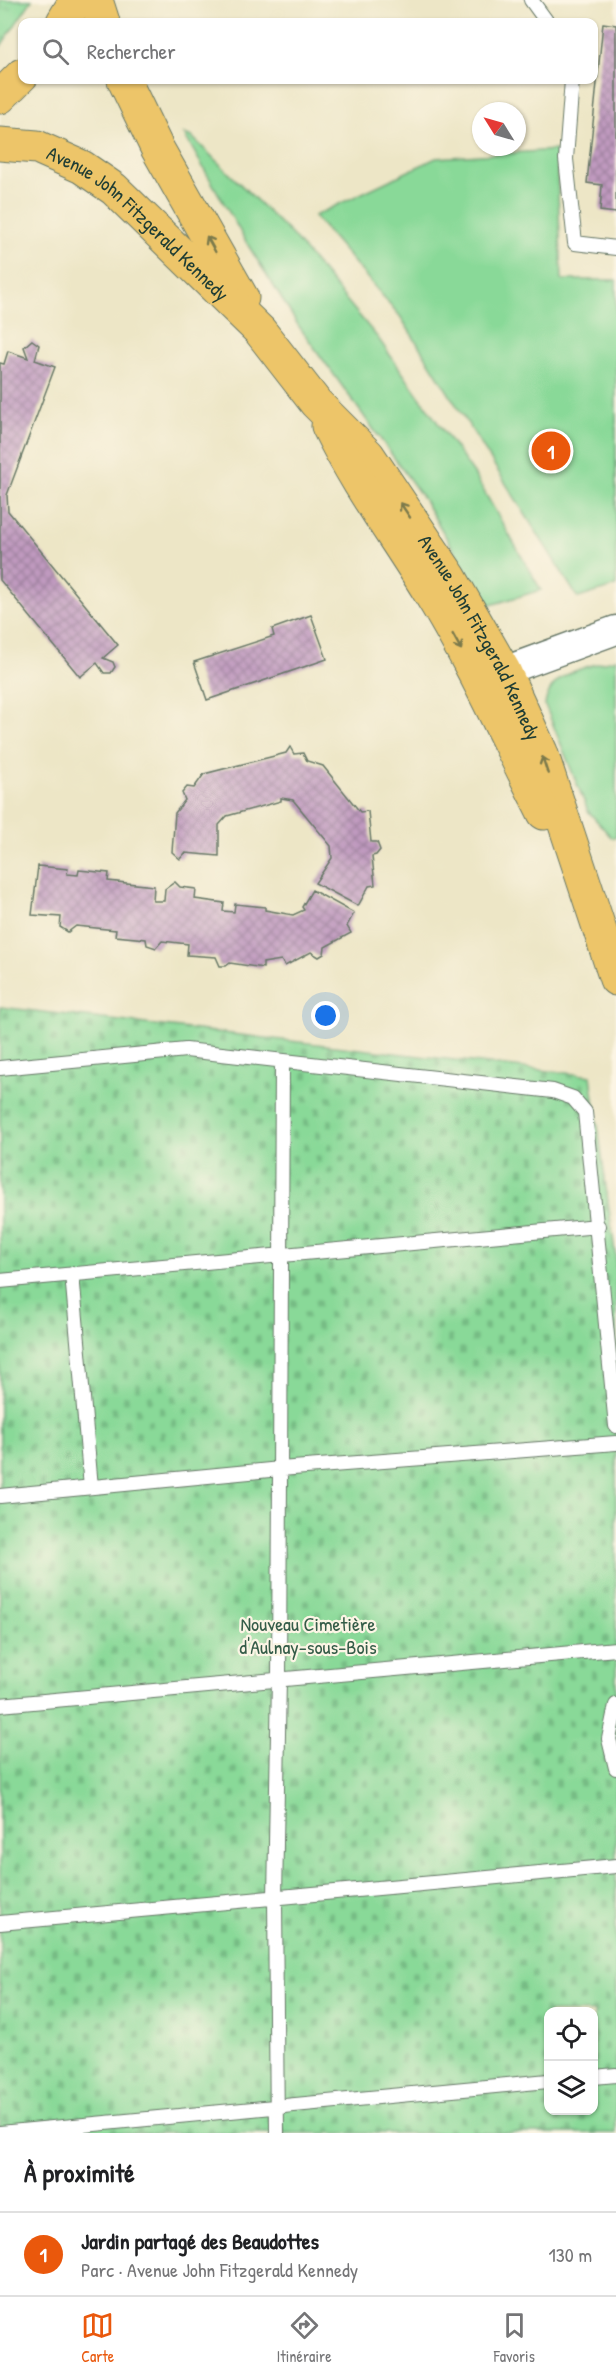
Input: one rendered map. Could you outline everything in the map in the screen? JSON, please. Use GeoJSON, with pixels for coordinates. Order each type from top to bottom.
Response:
{"type":"FeatureCollection","features":[{"type":"Feature","properties":{"kind":"main road"},"geometry":{"type":"LineString","coordinates":[[65,18],[76,0]]}},
{"type":"Feature","properties":{"kind":"main road"},"geometry":{"type":"LineString","coordinates":[[96,0],[102,18]]}},
{"type":"Feature","properties":{"kind":"main road"},"geometry":{"type":"LineString","coordinates":[[0,97],[18,79]]}},
{"type":"Feature","properties":{"kind":"main road","name":"Avenue John Fitzgerald Kennedy"},"geometry":{"type":"LineString","coordinates":[[126,84],[157,148],[260,331]]}},
{"type":"Feature","properties":{"kind":"main road","name":"Avenue John Fitzgerald Kennedy"},"geometry":{"type":"LineString","coordinates":[[0,144],[37,147],[82,167],[114,189],[260,331],[316,403],[368,454],[450,577],[504,671],[541,752],[616,979]]}},
{"type":"Feature","properties":{"kind":"main road","name":"Avenue John Fitzgerald Kennedy"},"geometry":{"type":"LineString","coordinates":[[316,403],[348,468],[439,609],[488,699],[589,901]]}},
{"type":"Feature","properties":{"kind":"street"},"geometry":{"type":"LineString","coordinates":[[504,671],[616,630]]}},
{"type":"Feature","properties":{"kind":"lane"},"geometry":{"type":"LineString","coordinates":[[531,0],[544,18]]}},
{"type":"Feature","properties":{"kind":"lane"},"geometry":{"type":"LineString","coordinates":[[572,84],[566,159],[575,243],[616,248]]}},
{"type":"Feature","properties":{"kind":"lane"},"geometry":{"type":"LineString","coordinates":[[0,1068],[186,1050],[553,1091],[573,1098],[585,1112],[616,1426]]}},
{"type":"Feature","properties":{"kind":"lane"},"geometry":{"type":"LineString","coordinates":[[277,2133],[275,1898],[279,1679],[282,1060]]}},
{"type":"Feature","properties":{"kind":"lane"},"geometry":{"type":"LineString","coordinates":[[0,1281],[598,1226]]}},
{"type":"Feature","properties":{"kind":"lane"},"geometry":{"type":"LineString","coordinates":[[72,1274],[91,1487]]}},
{"type":"Feature","properties":{"kind":"lane"},"geometry":{"type":"LineString","coordinates":[[0,1496],[280,1469],[616,1443]]}},
{"type":"Feature","properties":{"kind":"lane"},"geometry":{"type":"LineString","coordinates":[[0,1705],[616,1649]]}},
{"type":"Feature","properties":{"kind":"lane"},"geometry":{"type":"LineString","coordinates":[[616,1705],[609,1739],[616,1768]]}},
{"type":"Feature","properties":{"kind":"lane"},"geometry":{"type":"LineString","coordinates":[[0,1923],[616,1866]]}},
{"type":"Feature","properties":{"kind":"lane"},"geometry":{"type":"LineString","coordinates":[[598,2077],[616,2075]]}},
{"type":"Feature","properties":{"kind":"lane"},"geometry":{"type":"LineString","coordinates":[[0,2132],[544,2081]]}},
{"type":"Feature","properties":{"kind":"green space"},"geometry":{"type":"Polygon","coordinates":[[[0,0],[32,0],[18,18],[0,47],[0,0]]]}},
{"type":"Feature","properties":{"kind":"green space"},"geometry":{"type":"Polygon","coordinates":[[[184,134],[192,137],[292,235],[378,338],[474,474],[541,590],[487,606],[421,495],[298,325],[248,245],[184,134]]]}},
{"type":"Feature","properties":{"kind":"green space"},"geometry":{"type":"Polygon","coordinates":[[[556,150],[562,280],[616,280],[616,586],[578,598],[400,316],[314,216],[436,158],[526,156],[526,152],[556,150]]]}},
{"type":"Feature","properties":{"kind":"green space"},"geometry":{"type":"Polygon","coordinates":[[[616,659],[616,837],[612,838],[588,811],[545,705],[548,694],[562,678],[583,668],[616,659]]]}},
{"type":"Feature","properties":{"kind":"green space","name":"Nouveau Cimetière d'Aulnay-sous-Bois"},"geometry":{"type":"Polygon","coordinates":[[[0,1007],[591,1076],[616,1260],[616,2133],[0,2133],[0,1007]]]}},
{"type":"Feature","properties":{"kind":"building"},"geometry":{"type":"Polygon","coordinates":[[[603,23],[616,25],[616,213],[600,211],[602,185],[587,183],[603,23]]]}},
{"type":"Feature","properties":{"kind":"building"},"geometry":{"type":"Polygon","coordinates":[[[32,340],[39,345],[35,360],[55,367],[7,495],[8,511],[118,645],[103,658],[113,662],[115,667],[111,673],[104,673],[97,663],[80,677],[0,580],[0,363],[4,364],[8,351],[28,358],[24,347],[32,340]]]}},
{"type":"Feature","properties":{"kind":"building"},"geometry":{"type":"Polygon","coordinates":[[[311,615],[327,659],[207,700],[194,662],[274,636],[272,629],[311,615]]]}},
{"type":"Feature","properties":{"kind":"building"},"geometry":{"type":"Polygon","coordinates":[[[290,747],[294,754],[303,753],[307,761],[323,766],[360,812],[368,811],[371,842],[377,842],[380,850],[372,856],[375,885],[369,886],[358,906],[315,883],[332,858],[331,846],[293,800],[281,798],[281,801],[227,816],[219,825],[219,856],[185,853],[180,859],[172,852],[175,813],[185,800],[182,793],[187,787],[194,788],[204,774],[286,753],[290,747]]]}},
{"type":"Feature","properties":{"kind":"building"},"geometry":{"type":"Polygon","coordinates":[[[38,866],[68,869],[67,874],[78,875],[79,870],[109,873],[108,881],[154,886],[153,901],[164,901],[165,889],[175,882],[180,887],[196,889],[195,899],[224,903],[223,911],[234,912],[235,904],[265,907],[265,910],[293,915],[304,910],[302,907],[312,890],[354,913],[347,926],[351,933],[325,947],[324,954],[319,957],[311,952],[285,966],[281,960],[263,963],[263,968],[230,963],[220,966],[216,957],[187,955],[188,944],[162,941],[156,948],[147,945],[146,939],[115,936],[116,930],[76,926],[68,932],[60,927],[61,917],[32,915],[38,866]]]}},
{"type":"Feature","properties":{"kind":"place","name":"Jardin partagé des Beaudottes"},"geometry":{"type":"Point","coordinates":[551,451]}}]}
